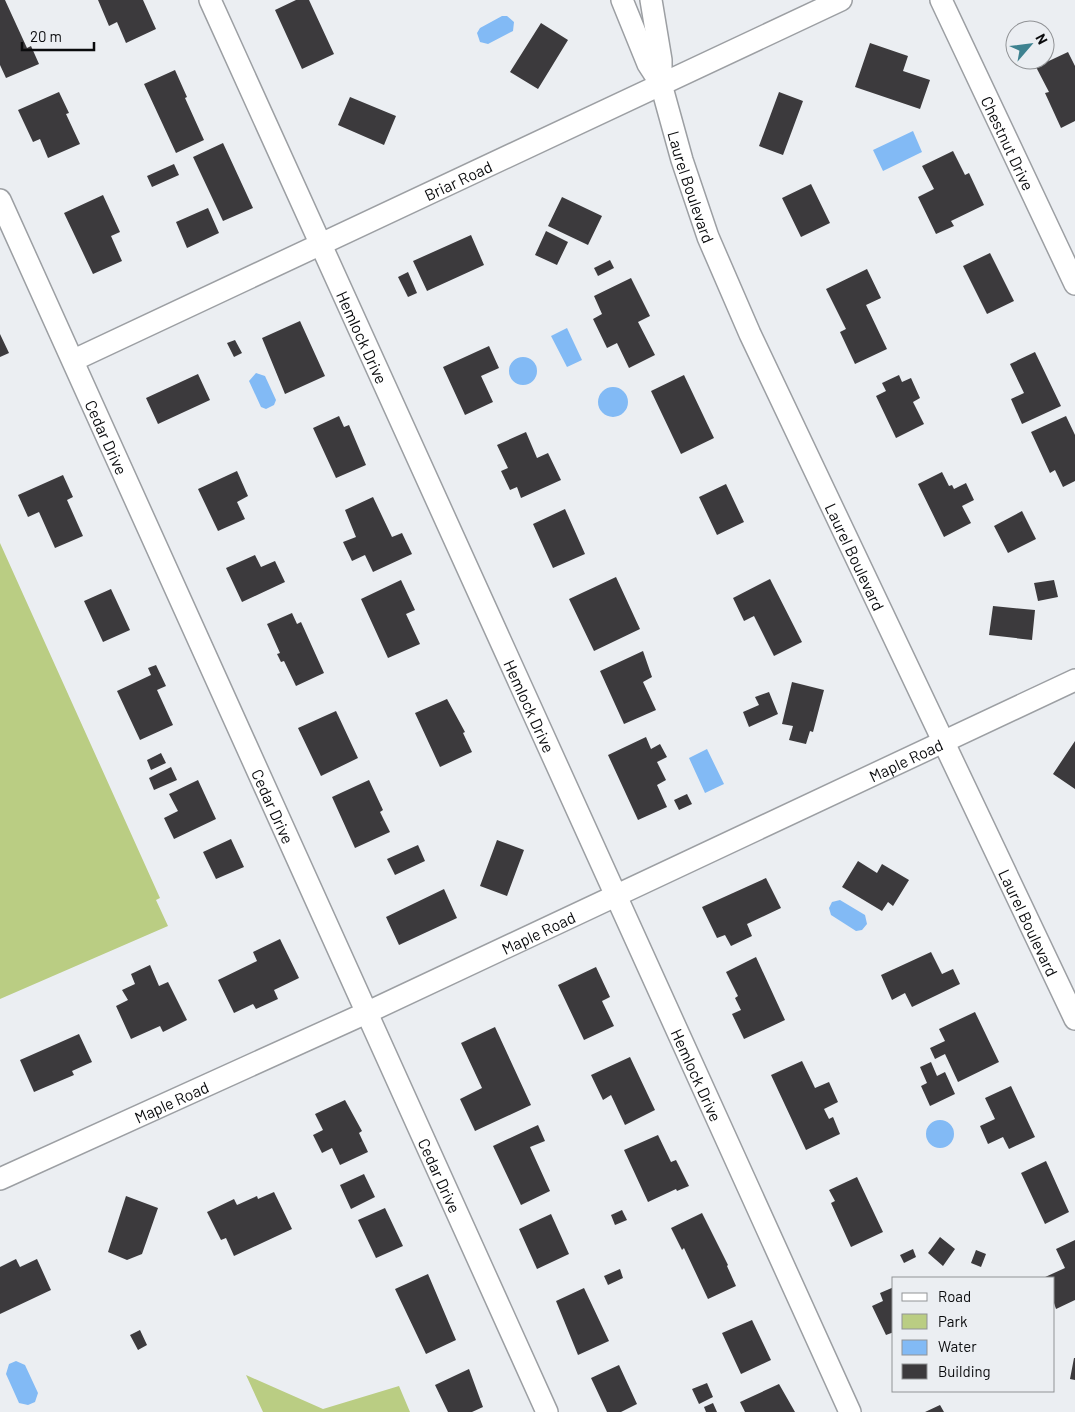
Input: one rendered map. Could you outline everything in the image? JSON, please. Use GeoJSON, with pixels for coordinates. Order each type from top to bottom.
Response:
{"type":"FeatureCollection","features":[{"type":"Feature","properties":{"kind":"street","name":"Hemlock Drive"},"geometry":{"type":"LineString","coordinates":[[210,0],[850,1412]]}},
{"type":"Feature","properties":{"kind":"street","name":"Laurel Boulevard"},"geometry":{"type":"LineString","coordinates":[[622,0],[648,64],[661,84]]}},
{"type":"Feature","properties":{"kind":"street","name":"Laurel Boulevard"},"geometry":{"type":"LineString","coordinates":[[651,0],[661,60],[661,84],[682,160],[708,237],[754,343],[944,740],[1075,1020]]}},
{"type":"Feature","properties":{"kind":"street","name":"Briar Road"},"geometry":{"type":"LineString","coordinates":[[74,360],[841,0]]}},
{"type":"Feature","properties":{"kind":"street","name":"Chestnut Drive"},"geometry":{"type":"LineString","coordinates":[[941,0],[1075,284]]}},
{"type":"Feature","properties":{"kind":"street","name":"Cedar Drive"},"geometry":{"type":"LineString","coordinates":[[0,200],[74,360],[366,1013],[548,1412]]}},
{"type":"Feature","properties":{"kind":"street","name":"Maple Road"},"geometry":{"type":"LineString","coordinates":[[0,1179],[366,1013],[1075,680]]}},
{"type":"Feature","properties":{"kind":"green space"},"geometry":{"type":"Polygon","coordinates":[[[0,543],[160,898],[156,900],[168,926],[0,999],[0,543]]]}},
{"type":"Feature","properties":{"kind":"green space"},"geometry":{"type":"Polygon","coordinates":[[[246,1375],[323,1409],[399,1386],[410,1412],[263,1412],[246,1375]]]}},
{"type":"Feature","properties":{"kind":"water"},"geometry":{"type":"Polygon","coordinates":[[[502,16],[507,16],[514,22],[513,31],[488,44],[480,42],[477,33],[480,28],[502,16]]]}},
{"type":"Feature","properties":{"kind":"water"},"geometry":{"type":"Polygon","coordinates":[[[913,131],[922,152],[883,171],[873,150],[913,131]]]}},
{"type":"Feature","properties":{"kind":"water"},"geometry":{"type":"Polygon","coordinates":[[[567,328],[582,360],[567,367],[551,336],[567,328]]]}},
{"type":"Feature","properties":{"kind":"water"},"geometry":{"type":"Polygon","coordinates":[[[523,357],[533,361],[537,371],[533,381],[523,385],[513,381],[509,371],[513,361],[523,357]]]}},
{"type":"Feature","properties":{"kind":"water"},"geometry":{"type":"Polygon","coordinates":[[[256,373],[265,376],[276,400],[274,405],[266,409],[261,407],[249,381],[256,373]]]}},
{"type":"Feature","properties":{"kind":"water"},"geometry":{"type":"Polygon","coordinates":[[[613,387],[624,391],[628,402],[624,413],[613,417],[602,413],[598,402],[602,391],[613,387]]]}},
{"type":"Feature","properties":{"kind":"water"},"geometry":{"type":"Polygon","coordinates":[[[707,749],[724,784],[705,793],[689,758],[707,749]]]}},
{"type":"Feature","properties":{"kind":"water"},"geometry":{"type":"Polygon","coordinates":[[[840,900],[865,915],[867,924],[862,930],[856,931],[831,915],[829,908],[832,902],[840,900]]]}},
{"type":"Feature","properties":{"kind":"water"},"geometry":{"type":"Polygon","coordinates":[[[940,1120],[950,1124],[954,1134],[950,1144],[940,1148],[930,1144],[926,1134],[930,1124],[940,1120]]]}},
{"type":"Feature","properties":{"kind":"water"},"geometry":{"type":"Polygon","coordinates":[[[16,1361],[25,1365],[38,1393],[35,1402],[28,1405],[19,1403],[6,1374],[9,1364],[16,1361]]]}},
{"type":"Feature","properties":{"kind":"building"},"geometry":{"type":"Polygon","coordinates":[[[0,0],[5,0],[27,48],[31,46],[39,64],[6,78],[0,65],[0,0]]]}},
{"type":"Feature","properties":{"kind":"building"},"geometry":{"type":"Polygon","coordinates":[[[98,0],[143,0],[156,29],[126,43],[117,22],[109,26],[98,0]]]}},
{"type":"Feature","properties":{"kind":"building"},"geometry":{"type":"Polygon","coordinates":[[[296,0],[309,0],[334,54],[302,69],[275,10],[296,0]]]}},
{"type":"Feature","properties":{"kind":"building"},"geometry":{"type":"Polygon","coordinates":[[[541,23],[568,40],[538,89],[510,72],[541,23]]]}},
{"type":"Feature","properties":{"kind":"building"},"geometry":{"type":"Polygon","coordinates":[[[870,43],[908,56],[903,71],[930,80],[920,109],[855,87],[870,43]]]}},
{"type":"Feature","properties":{"kind":"building"},"geometry":{"type":"Polygon","coordinates":[[[1068,52],[1075,66],[1075,121],[1061,128],[1045,93],[1049,92],[1038,70],[1055,70],[1055,58],[1068,52]]]}},
{"type":"Feature","properties":{"kind":"building"},"geometry":{"type":"Polygon","coordinates":[[[175,70],[204,140],[176,153],[144,84],[175,70]]]}},
{"type":"Feature","properties":{"kind":"building"},"geometry":{"type":"Polygon","coordinates":[[[59,92],[69,113],[66,114],[80,144],[48,158],[40,139],[33,142],[18,110],[59,92]]]}},
{"type":"Feature","properties":{"kind":"building"},"geometry":{"type":"Polygon","coordinates":[[[779,92],[803,101],[783,155],[759,146],[779,92]]]}},
{"type":"Feature","properties":{"kind":"building"},"geometry":{"type":"Polygon","coordinates":[[[350,97],[396,116],[384,145],[338,125],[350,97]]]}},
{"type":"Feature","properties":{"kind":"building"},"geometry":{"type":"Polygon","coordinates":[[[223,143],[253,208],[223,221],[193,157],[223,143]]]}},
{"type":"Feature","properties":{"kind":"building"},"geometry":{"type":"Polygon","coordinates":[[[953,151],[965,175],[969,173],[984,205],[951,221],[954,226],[936,234],[918,197],[934,189],[922,166],[953,151]]]}},
{"type":"Feature","properties":{"kind":"building"},"geometry":{"type":"Polygon","coordinates":[[[174,164],[179,175],[152,187],[147,176],[174,164]]]}},
{"type":"Feature","properties":{"kind":"building"},"geometry":{"type":"Polygon","coordinates":[[[811,184],[830,223],[801,237],[782,198],[811,184]]]}},
{"type":"Feature","properties":{"kind":"building"},"geometry":{"type":"Polygon","coordinates":[[[103,195],[120,232],[111,236],[122,261],[93,274],[64,213],[103,195]]]}},
{"type":"Feature","properties":{"kind":"building"},"geometry":{"type":"Polygon","coordinates":[[[562,197],[602,216],[588,245],[548,226],[562,197]]]}},
{"type":"Feature","properties":{"kind":"building"},"geometry":{"type":"Polygon","coordinates":[[[208,208],[219,233],[187,248],[176,222],[208,208]]]}},
{"type":"Feature","properties":{"kind":"building"},"geometry":{"type":"Polygon","coordinates":[[[546,231],[568,242],[557,265],[535,255],[546,231]]]}},
{"type":"Feature","properties":{"kind":"building"},"geometry":{"type":"Polygon","coordinates":[[[471,235],[484,265],[427,291],[413,261],[471,235]]]}},
{"type":"Feature","properties":{"kind":"building"},"geometry":{"type":"Polygon","coordinates":[[[990,253],[1014,301],[987,314],[963,266],[990,253]]]}},
{"type":"Feature","properties":{"kind":"building"},"geometry":{"type":"Polygon","coordinates":[[[610,260],[614,268],[598,276],[594,268],[610,260]]]}},
{"type":"Feature","properties":{"kind":"building"},"geometry":{"type":"Polygon","coordinates":[[[867,269],[881,298],[866,305],[887,349],[855,364],[840,332],[846,329],[826,289],[867,269]]]}},
{"type":"Feature","properties":{"kind":"building"},"geometry":{"type":"Polygon","coordinates":[[[408,272],[417,293],[408,297],[398,277],[408,272]]]}},
{"type":"Feature","properties":{"kind":"building"},"geometry":{"type":"Polygon","coordinates":[[[631,278],[650,316],[638,322],[655,355],[629,368],[617,343],[607,348],[593,319],[602,314],[594,296],[631,278]]]}},
{"type":"Feature","properties":{"kind":"building"},"geometry":{"type":"Polygon","coordinates":[[[300,321],[325,376],[285,394],[262,338],[300,321]]]}},
{"type":"Feature","properties":{"kind":"building"},"geometry":{"type":"Polygon","coordinates":[[[0,334],[9,353],[0,357],[0,334]]]}},
{"type":"Feature","properties":{"kind":"building"},"geometry":{"type":"Polygon","coordinates":[[[235,340],[242,353],[234,357],[227,343],[235,340]]]}},
{"type":"Feature","properties":{"kind":"building"},"geometry":{"type":"Polygon","coordinates":[[[489,346],[499,368],[481,376],[493,402],[465,415],[443,367],[489,346]]]}},
{"type":"Feature","properties":{"kind":"building"},"geometry":{"type":"Polygon","coordinates":[[[1035,352],[1061,406],[1022,424],[1011,399],[1024,393],[1010,364],[1035,352]]]}},
{"type":"Feature","properties":{"kind":"building"},"geometry":{"type":"Polygon","coordinates":[[[198,374],[210,400],[158,424],[146,398],[198,374]]]}},
{"type":"Feature","properties":{"kind":"building"},"geometry":{"type":"Polygon","coordinates":[[[684,375],[714,438],[681,454],[651,391],[684,375]]]}},
{"type":"Feature","properties":{"kind":"building"},"geometry":{"type":"Polygon","coordinates":[[[899,375],[902,382],[911,378],[920,398],[913,402],[924,424],[896,438],[876,396],[886,391],[882,383],[899,375]]]}},
{"type":"Feature","properties":{"kind":"building"},"geometry":{"type":"Polygon","coordinates":[[[339,416],[344,427],[349,425],[366,465],[336,478],[313,428],[339,416]]]}},
{"type":"Feature","properties":{"kind":"building"},"geometry":{"type":"Polygon","coordinates":[[[1066,416],[1075,435],[1075,481],[1063,487],[1055,470],[1050,473],[1031,432],[1066,416]]]}},
{"type":"Feature","properties":{"kind":"building"},"geometry":{"type":"Polygon","coordinates":[[[526,432],[537,458],[548,453],[561,480],[521,498],[517,487],[510,490],[501,471],[508,468],[497,445],[526,432]]]}},
{"type":"Feature","properties":{"kind":"building"},"geometry":{"type":"Polygon","coordinates":[[[237,471],[248,496],[237,502],[245,519],[218,531],[198,489],[237,471]]]}},
{"type":"Feature","properties":{"kind":"building"},"geometry":{"type":"Polygon","coordinates":[[[942,472],[949,486],[952,485],[954,489],[966,483],[974,500],[962,506],[971,523],[944,537],[918,484],[942,472]]]}},
{"type":"Feature","properties":{"kind":"building"},"geometry":{"type":"Polygon","coordinates":[[[63,475],[73,497],[67,500],[83,536],[55,548],[39,512],[28,517],[18,495],[63,475]]]}},
{"type":"Feature","properties":{"kind":"building"},"geometry":{"type":"Polygon","coordinates":[[[726,484],[744,522],[717,535],[699,497],[726,484]]]}},
{"type":"Feature","properties":{"kind":"building"},"geometry":{"type":"Polygon","coordinates":[[[373,497],[392,537],[402,533],[412,554],[373,572],[365,555],[352,561],[343,542],[356,537],[345,510],[373,497]]]}},
{"type":"Feature","properties":{"kind":"building"},"geometry":{"type":"Polygon","coordinates":[[[565,509],[585,554],[553,568],[533,524],[565,509]]]}},
{"type":"Feature","properties":{"kind":"building"},"geometry":{"type":"Polygon","coordinates":[[[1022,511],[1036,539],[1008,553],[994,526],[1022,511]]]}},
{"type":"Feature","properties":{"kind":"building"},"geometry":{"type":"Polygon","coordinates":[[[255,555],[261,567],[275,561],[285,582],[242,602],[226,568],[255,555]]]}},
{"type":"Feature","properties":{"kind":"building"},"geometry":{"type":"Polygon","coordinates":[[[616,577],[640,629],[594,651],[569,599],[616,577]]]}},
{"type":"Feature","properties":{"kind":"building"},"geometry":{"type":"Polygon","coordinates":[[[770,579],[802,642],[774,656],[754,616],[744,621],[733,598],[770,579]]]}},
{"type":"Feature","properties":{"kind":"building"},"geometry":{"type":"Polygon","coordinates":[[[401,580],[415,610],[406,614],[420,644],[388,658],[361,599],[401,580]]]}},
{"type":"Feature","properties":{"kind":"building"},"geometry":{"type":"Polygon","coordinates":[[[1054,580],[1058,597],[1038,601],[1034,583],[1054,580]]]}},
{"type":"Feature","properties":{"kind":"building"},"geometry":{"type":"Polygon","coordinates":[[[111,589],[130,630],[103,642],[84,601],[111,589]]]}},
{"type":"Feature","properties":{"kind":"building"},"geometry":{"type":"Polygon","coordinates":[[[993,606],[1035,610],[1032,640],[989,635],[993,606]]]}},
{"type":"Feature","properties":{"kind":"building"},"geometry":{"type":"Polygon","coordinates":[[[292,613],[297,624],[301,622],[324,673],[296,686],[284,661],[281,662],[277,654],[280,653],[267,624],[292,613]]]}},
{"type":"Feature","properties":{"kind":"building"},"geometry":{"type":"Polygon","coordinates":[[[643,651],[652,677],[643,682],[656,710],[624,724],[600,671],[643,651]]]}},
{"type":"Feature","properties":{"kind":"building"},"geometry":{"type":"Polygon","coordinates":[[[156,665],[166,686],[157,690],[173,725],[140,740],[117,691],[151,675],[148,668],[156,665]]]}},
{"type":"Feature","properties":{"kind":"building"},"geometry":{"type":"Polygon","coordinates":[[[792,682],[824,690],[813,732],[810,731],[806,744],[789,740],[793,726],[782,724],[792,682]]]}},
{"type":"Feature","properties":{"kind":"building"},"geometry":{"type":"Polygon","coordinates":[[[769,692],[778,714],[749,727],[743,712],[759,705],[755,697],[769,692]]]}},
{"type":"Feature","properties":{"kind":"building"},"geometry":{"type":"Polygon","coordinates":[[[447,699],[465,732],[463,733],[472,752],[440,767],[415,713],[447,699]]]}},
{"type":"Feature","properties":{"kind":"building"},"geometry":{"type":"Polygon","coordinates":[[[336,711],[358,758],[321,776],[298,728],[336,711]]]}},
{"type":"Feature","properties":{"kind":"building"},"geometry":{"type":"Polygon","coordinates":[[[646,737],[651,749],[660,744],[667,757],[657,762],[666,780],[657,785],[667,807],[638,820],[608,755],[646,737]]]}},
{"type":"Feature","properties":{"kind":"building"},"geometry":{"type":"Polygon","coordinates":[[[1075,741],[1075,789],[1053,774],[1075,741]]]}},
{"type":"Feature","properties":{"kind":"building"},"geometry":{"type":"Polygon","coordinates":[[[161,753],[166,763],[151,770],[147,760],[161,753]]]}},
{"type":"Feature","properties":{"kind":"building"},"geometry":{"type":"Polygon","coordinates":[[[171,767],[177,780],[154,790],[149,778],[171,767]]]}},
{"type":"Feature","properties":{"kind":"building"},"geometry":{"type":"Polygon","coordinates":[[[198,780],[216,819],[174,839],[164,818],[178,811],[169,794],[198,780]]]}},
{"type":"Feature","properties":{"kind":"building"},"geometry":{"type":"Polygon","coordinates":[[[369,780],[383,810],[380,812],[390,832],[355,848],[332,797],[369,780]]]}},
{"type":"Feature","properties":{"kind":"building"},"geometry":{"type":"Polygon","coordinates":[[[687,794],[692,804],[679,810],[674,800],[687,794]]]}},
{"type":"Feature","properties":{"kind":"building"},"geometry":{"type":"Polygon","coordinates":[[[231,839],[244,867],[216,879],[203,852],[231,839]]]}},
{"type":"Feature","properties":{"kind":"building"},"geometry":{"type":"Polygon","coordinates":[[[497,840],[524,850],[507,896],[480,886],[497,840]]]}},
{"type":"Feature","properties":{"kind":"building"},"geometry":{"type":"Polygon","coordinates":[[[418,845],[425,861],[395,875],[387,859],[418,845]]]}},
{"type":"Feature","properties":{"kind":"building"},"geometry":{"type":"Polygon","coordinates":[[[858,861],[877,873],[882,864],[909,880],[893,906],[888,902],[882,911],[842,887],[858,861]]]}},
{"type":"Feature","properties":{"kind":"building"},"geometry":{"type":"Polygon","coordinates":[[[766,878],[781,908],[747,924],[752,936],[731,946],[725,935],[717,938],[702,907],[766,878]]]}},
{"type":"Feature","properties":{"kind":"building"},"geometry":{"type":"Polygon","coordinates":[[[444,889],[457,918],[399,945],[386,917],[444,889]]]}},
{"type":"Feature","properties":{"kind":"building"},"geometry":{"type":"Polygon","coordinates":[[[280,939],[299,978],[274,990],[278,999],[256,1009],[253,1004],[234,1013],[218,980],[257,961],[253,952],[280,939]]]}},
{"type":"Feature","properties":{"kind":"building"},"geometry":{"type":"Polygon","coordinates":[[[931,952],[942,974],[953,969],[960,984],[912,1007],[905,993],[892,1000],[881,975],[931,952]]]}},
{"type":"Feature","properties":{"kind":"building"},"geometry":{"type":"Polygon","coordinates":[[[756,957],[785,1020],[744,1039],[732,1014],[741,1010],[735,998],[738,996],[726,972],[756,957]]]}},
{"type":"Feature","properties":{"kind":"building"},"geometry":{"type":"Polygon","coordinates":[[[150,965],[159,986],[168,982],[187,1020],[163,1032],[160,1026],[131,1039],[116,1006],[128,1000],[122,990],[135,984],[131,974],[150,965]]]}},
{"type":"Feature","properties":{"kind":"building"},"geometry":{"type":"Polygon","coordinates":[[[596,967],[610,997],[602,1001],[614,1026],[584,1040],[558,985],[596,967]]]}},
{"type":"Feature","properties":{"kind":"building"},"geometry":{"type":"Polygon","coordinates":[[[975,1012],[999,1062],[958,1082],[945,1054],[935,1059],[930,1048],[945,1041],[939,1029],[975,1012]]]}},
{"type":"Feature","properties":{"kind":"building"},"geometry":{"type":"Polygon","coordinates":[[[495,1027],[531,1105],[475,1131],[460,1099],[482,1088],[461,1043],[495,1027]]]}},
{"type":"Feature","properties":{"kind":"building"},"geometry":{"type":"Polygon","coordinates":[[[79,1034],[92,1062],[72,1071],[74,1075],[34,1092],[20,1060],[79,1034]]]}},
{"type":"Feature","properties":{"kind":"building"},"geometry":{"type":"Polygon","coordinates":[[[630,1057],[655,1110],[625,1125],[611,1095],[603,1100],[591,1075],[630,1057]]]}},
{"type":"Feature","properties":{"kind":"building"},"geometry":{"type":"Polygon","coordinates":[[[802,1061],[815,1088],[829,1082],[838,1102],[824,1109],[829,1119],[833,1117],[840,1134],[806,1150],[771,1075],[802,1061]]]}},
{"type":"Feature","properties":{"kind":"building"},"geometry":{"type":"Polygon","coordinates":[[[931,1062],[937,1076],[945,1072],[955,1094],[930,1106],[921,1086],[927,1083],[920,1067],[931,1062]]]}},
{"type":"Feature","properties":{"kind":"building"},"geometry":{"type":"Polygon","coordinates":[[[1011,1086],[1035,1137],[1009,1149],[1003,1137],[988,1144],[980,1126],[995,1119],[985,1098],[1011,1086]]]}},
{"type":"Feature","properties":{"kind":"building"},"geometry":{"type":"Polygon","coordinates":[[[345,1100],[362,1131],[359,1133],[368,1152],[340,1165],[332,1148],[322,1153],[313,1135],[323,1130],[315,1114],[345,1100]]]}},
{"type":"Feature","properties":{"kind":"building"},"geometry":{"type":"Polygon","coordinates":[[[538,1125],[545,1141],[530,1147],[550,1191],[521,1205],[493,1146],[538,1125]]]}},
{"type":"Feature","properties":{"kind":"building"},"geometry":{"type":"Polygon","coordinates":[[[658,1135],[671,1162],[676,1160],[689,1186],[677,1191],[676,1189],[648,1202],[624,1150],[658,1135]]]}},
{"type":"Feature","properties":{"kind":"building"},"geometry":{"type":"Polygon","coordinates":[[[1046,1161],[1069,1212],[1045,1224],[1021,1173],[1046,1161]]]}},
{"type":"Feature","properties":{"kind":"building"},"geometry":{"type":"Polygon","coordinates":[[[364,1174],[375,1197],[351,1209],[340,1185],[364,1174]]]}},
{"type":"Feature","properties":{"kind":"building"},"geometry":{"type":"Polygon","coordinates":[[[857,1177],[883,1232],[851,1247],[831,1203],[835,1201],[829,1190],[857,1177]]]}},
{"type":"Feature","properties":{"kind":"building"},"geometry":{"type":"Polygon","coordinates":[[[274,1192],[292,1229],[234,1256],[226,1238],[221,1240],[207,1212],[234,1199],[237,1205],[257,1196],[258,1199],[274,1192]]]}},
{"type":"Feature","properties":{"kind":"building"},"geometry":{"type":"Polygon","coordinates":[[[126,1196],[158,1208],[142,1254],[127,1260],[108,1252],[126,1196]]]}},
{"type":"Feature","properties":{"kind":"building"},"geometry":{"type":"Polygon","coordinates":[[[385,1208],[403,1246],[376,1258],[358,1220],[385,1208]]]}},
{"type":"Feature","properties":{"kind":"building"},"geometry":{"type":"Polygon","coordinates":[[[622,1210],[627,1220],[615,1225],[611,1215],[622,1210]]]}},
{"type":"Feature","properties":{"kind":"building"},"geometry":{"type":"Polygon","coordinates":[[[702,1213],[728,1265],[736,1286],[708,1299],[684,1248],[682,1250],[671,1228],[702,1213]]]}},
{"type":"Feature","properties":{"kind":"building"},"geometry":{"type":"Polygon","coordinates":[[[551,1214],[569,1254],[537,1269],[519,1229],[551,1214]]]}},
{"type":"Feature","properties":{"kind":"building"},"geometry":{"type":"Polygon","coordinates":[[[940,1237],[955,1249],[943,1266],[928,1253],[940,1237]]]}},
{"type":"Feature","properties":{"kind":"building"},"geometry":{"type":"Polygon","coordinates":[[[1075,1240],[1075,1300],[1056,1309],[1055,1277],[1045,1277],[1065,1268],[1056,1249],[1075,1240]]]}},
{"type":"Feature","properties":{"kind":"building"},"geometry":{"type":"Polygon","coordinates":[[[913,1249],[916,1257],[904,1263],[900,1255],[913,1249]]]}},
{"type":"Feature","properties":{"kind":"building"},"geometry":{"type":"Polygon","coordinates":[[[976,1250],[986,1254],[981,1267],[971,1263],[976,1250]]]}},
{"type":"Feature","properties":{"kind":"building"},"geometry":{"type":"Polygon","coordinates":[[[16,1259],[20,1267],[37,1259],[51,1290],[0,1314],[0,1267],[16,1259]]]}},
{"type":"Feature","properties":{"kind":"building"},"geometry":{"type":"Polygon","coordinates":[[[620,1269],[623,1278],[608,1285],[604,1276],[620,1269]]]}},
{"type":"Feature","properties":{"kind":"building"},"geometry":{"type":"Polygon","coordinates":[[[428,1274],[456,1340],[426,1354],[395,1289],[428,1274]]]}},
{"type":"Feature","properties":{"kind":"building"},"geometry":{"type":"Polygon","coordinates":[[[584,1288],[609,1341],[578,1355],[556,1301],[584,1288]]]}},
{"type":"Feature","properties":{"kind":"building"},"geometry":{"type":"Polygon","coordinates":[[[892,1288],[892,1333],[886,1335],[872,1306],[883,1301],[880,1293],[892,1288]]]}},
{"type":"Feature","properties":{"kind":"building"},"geometry":{"type":"Polygon","coordinates":[[[752,1320],[771,1360],[741,1374],[722,1333],[752,1320]]]}},
{"type":"Feature","properties":{"kind":"building"},"geometry":{"type":"Polygon","coordinates":[[[140,1330],[147,1345],[138,1350],[130,1335],[140,1330]]]}},
{"type":"Feature","properties":{"kind":"building"},"geometry":{"type":"Polygon","coordinates":[[[1075,1358],[1075,1380],[1070,1379],[1075,1358]]]}},
{"type":"Feature","properties":{"kind":"building"},"geometry":{"type":"Polygon","coordinates":[[[619,1365],[637,1404],[621,1412],[607,1412],[591,1378],[619,1365]]]}},
{"type":"Feature","properties":{"kind":"building"},"geometry":{"type":"Polygon","coordinates":[[[469,1369],[483,1407],[472,1412],[448,1412],[435,1385],[469,1369]]]}},
{"type":"Feature","properties":{"kind":"building"},"geometry":{"type":"Polygon","coordinates":[[[707,1383],[713,1397],[699,1404],[692,1389],[707,1383]]]}},
{"type":"Feature","properties":{"kind":"building"},"geometry":{"type":"Polygon","coordinates":[[[779,1384],[795,1412],[745,1412],[740,1402],[779,1384]]]}},
{"type":"Feature","properties":{"kind":"building"},"geometry":{"type":"Polygon","coordinates":[[[713,1403],[717,1412],[706,1412],[704,1407],[713,1403]]]}},
{"type":"Feature","properties":{"kind":"building"},"geometry":{"type":"Polygon","coordinates":[[[940,1405],[944,1412],[925,1412],[940,1405]]]}}]}
